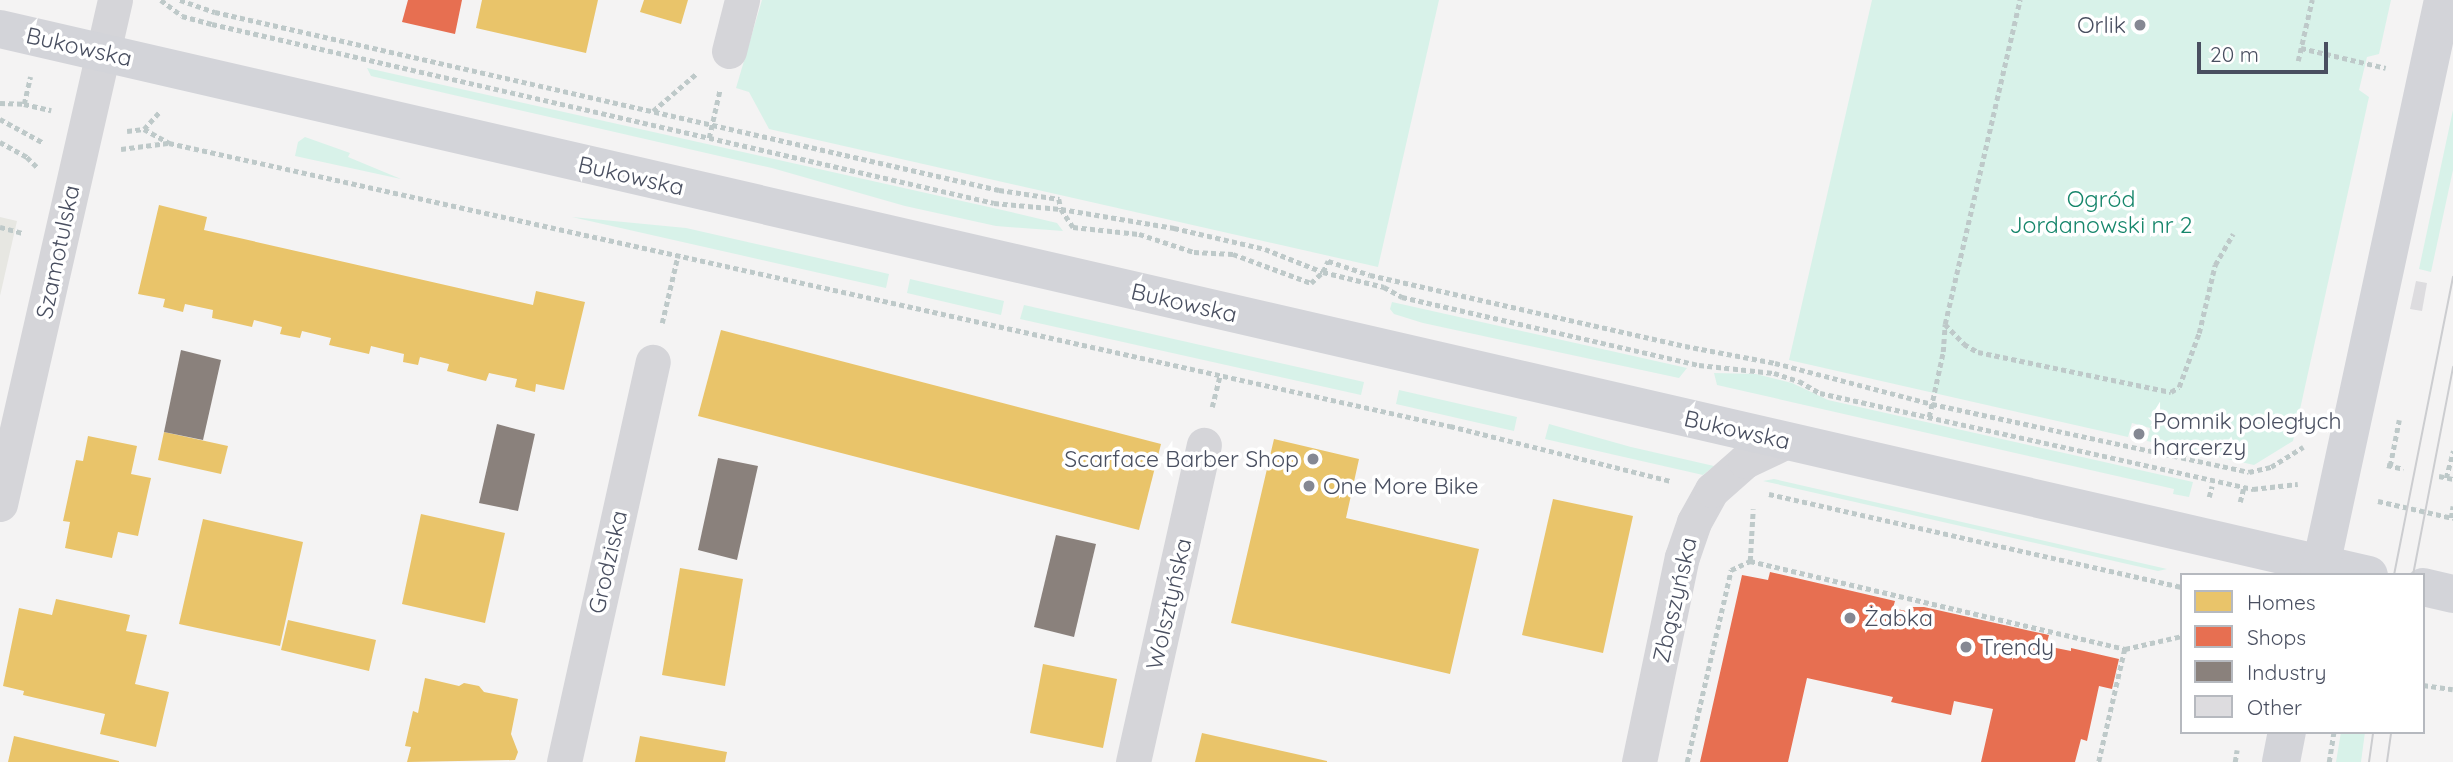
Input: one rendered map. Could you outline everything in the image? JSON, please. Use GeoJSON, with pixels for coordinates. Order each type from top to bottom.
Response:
{"type":"FeatureCollection","features":[{"type":"Feature","properties":{"kind":"main road"},"geometry":{"type":"LineString","coordinates":[[2320,569],[2443,0]]}},
{"type":"Feature","properties":{"kind":"main road","name":"Bukowska"},"geometry":{"type":"LineString","coordinates":[[0,29],[1787,441],[2320,569],[2352,573]]}},
{"type":"Feature","properties":{"kind":"main road"},"geometry":{"type":"LineString","coordinates":[[2425,587],[2453,594]]}},
{"type":"Feature","properties":{"kind":"main road"},"geometry":{"type":"LineString","coordinates":[[2281,762],[2287,734]]}},
{"type":"Feature","properties":{"kind":"street","name":"Szamotulska"},"geometry":{"type":"LineString","coordinates":[[0,504],[115,0]]}},
{"type":"Feature","properties":{"kind":"street"},"geometry":{"type":"LineString","coordinates":[[729,51],[743,0]]}},
{"type":"Feature","properties":{"kind":"street","name":"Grodziska"},"geometry":{"type":"LineString","coordinates":[[564,762],[653,362]]}},
{"type":"Feature","properties":{"kind":"street","name":"Zbąszyńska"},"geometry":{"type":"LineString","coordinates":[[1639,762],[1685,547],[1694,522],[1712,490],[1745,461],[1787,441]]}},
{"type":"Feature","properties":{"kind":"street","name":"Wolsztyńska"},"geometry":{"type":"LineString","coordinates":[[1133,762],[1204,445]]}},
{"type":"Feature","properties":{"kind":"path"},"geometry":{"type":"LineString","coordinates":[[161,0],[181,16],[212,24],[994,203],[1061,209],[1174,228],[1265,249],[1323,272],[1384,287],[1402,297],[1699,365],[1773,373],[1799,381],[1820,393],[2259,489],[2288,483],[2302,485]]}},
{"type":"Feature","properties":{"kind":"path"},"geometry":{"type":"LineString","coordinates":[[180,0],[215,12],[999,190],[1059,199],[1061,209],[1073,227],[1139,234],[1194,252],[1233,254],[1311,283],[1323,272],[1328,261],[1370,275],[1694,348],[1775,363],[1932,404],[2257,472],[2272,467],[2303,447],[2314,449]]}},
{"type":"Feature","properties":{"kind":"path"},"geometry":{"type":"LineString","coordinates":[[1929,417],[1945,324],[2020,0]]}},
{"type":"Feature","properties":{"kind":"path"},"geometry":{"type":"LineString","coordinates":[[2298,61],[2312,0]]}},
{"type":"Feature","properties":{"kind":"path"},"geometry":{"type":"LineString","coordinates":[[2301,48],[2387,68]]}},
{"type":"Feature","properties":{"kind":"path"},"geometry":{"type":"LineString","coordinates":[[709,138],[729,51]]}},
{"type":"Feature","properties":{"kind":"path"},"geometry":{"type":"LineString","coordinates":[[0,103],[24,104]]}},
{"type":"Feature","properties":{"kind":"path"},"geometry":{"type":"LineString","coordinates":[[144,129],[169,143],[1450,426],[1712,490],[1753,491],[2180,587]]}},
{"type":"Feature","properties":{"kind":"path"},"geometry":{"type":"LineString","coordinates":[[0,227],[29,234]]}},
{"type":"Feature","properties":{"kind":"path"},"geometry":{"type":"LineString","coordinates":[[1945,324],[1964,344],[1978,352],[2171,392],[2179,387],[2199,333],[2215,265],[2233,233]]}},
{"type":"Feature","properties":{"kind":"path"},"geometry":{"type":"LineString","coordinates":[[653,362],[678,255]]}},
{"type":"Feature","properties":{"kind":"path"},"geometry":{"type":"LineString","coordinates":[[2390,466],[2399,420]]}},
{"type":"Feature","properties":{"kind":"path"},"geometry":{"type":"LineString","coordinates":[[2446,478],[2453,452]]}},
{"type":"Feature","properties":{"kind":"path"},"geometry":{"type":"LineString","coordinates":[[2214,475],[2216,465]]}},
{"type":"Feature","properties":{"kind":"path"},"geometry":{"type":"LineString","coordinates":[[2439,476],[2453,479]]}},
{"type":"Feature","properties":{"kind":"path"},"geometry":{"type":"LineString","coordinates":[[2239,506],[2244,486]]}},
{"type":"Feature","properties":{"kind":"path"},"geometry":{"type":"LineString","coordinates":[[1750,561],[1753,491]]}},
{"type":"Feature","properties":{"kind":"path"},"geometry":{"type":"LineString","coordinates":[[2381,501],[2452,518],[2453,506]]}},
{"type":"Feature","properties":{"kind":"path"},"geometry":{"type":"LineString","coordinates":[[1687,762],[1731,570],[1750,561],[2125,649],[2180,636]]}},
{"type":"Feature","properties":{"kind":"path"},"geometry":{"type":"LineString","coordinates":[[2099,762],[2125,649]]}},
{"type":"Feature","properties":{"kind":"path"},"geometry":{"type":"LineString","coordinates":[[2425,685],[2453,690]]}},
{"type":"Feature","properties":{"kind":"path"},"geometry":{"type":"LineString","coordinates":[[2329,762],[2334,734]]}},
{"type":"Feature","properties":{"kind":"shaded area"},"geometry":{"type":"Polygon","coordinates":[[[0,217],[17,221],[0,296],[0,217]]]}},
{"type":"Feature","properties":{"kind":"green space"},"geometry":{"type":"Polygon","coordinates":[[[762,0],[1439,0],[1378,267],[769,129],[749,92],[736,88],[762,0]]]}},
{"type":"Feature","properties":{"kind":"green space","name":"Ogród Jordanowski nr 2"},"geometry":{"type":"Polygon","coordinates":[[[1872,0],[2391,0],[2379,54],[2367,57],[2359,90],[2369,97],[2293,441],[2254,465],[2147,441],[2150,428],[2132,423],[2128,437],[1789,360],[1872,0]]]}},
{"type":"Feature","properties":{"kind":"green space"},"geometry":{"type":"Polygon","coordinates":[[[367,68],[1011,212],[1057,223],[1063,231],[996,226],[905,206],[772,168],[371,76],[367,68]]]}},
{"type":"Feature","properties":{"kind":"green space"},"geometry":{"type":"Polygon","coordinates":[[[2453,110],[2453,170],[2431,272],[2419,269],[2453,110]]]}},
{"type":"Feature","properties":{"kind":"green space"},"geometry":{"type":"Polygon","coordinates":[[[305,137],[350,153],[348,157],[401,179],[295,156],[298,142],[305,137]]]}},
{"type":"Feature","properties":{"kind":"green space"},"geometry":{"type":"Polygon","coordinates":[[[572,217],[686,228],[889,274],[886,288],[572,217]]]}},
{"type":"Feature","properties":{"kind":"green space"},"geometry":{"type":"Polygon","coordinates":[[[910,279],[1004,301],[1001,315],[907,293],[910,279]]]}},
{"type":"Feature","properties":{"kind":"green space"},"geometry":{"type":"Polygon","coordinates":[[[1392,302],[1687,368],[1679,378],[1423,323],[1394,314],[1390,309],[1392,302]]]}},
{"type":"Feature","properties":{"kind":"green space"},"geometry":{"type":"Polygon","coordinates":[[[1024,305],[1364,382],[1361,395],[1020,319],[1024,305]]]}},
{"type":"Feature","properties":{"kind":"green space"},"geometry":{"type":"Polygon","coordinates":[[[1714,373],[1756,374],[1792,383],[1828,400],[2193,482],[2189,497],[2173,494],[2174,489],[1717,385],[1714,373]]]}},
{"type":"Feature","properties":{"kind":"green space"},"geometry":{"type":"Polygon","coordinates":[[[1399,390],[1517,417],[1514,431],[1396,404],[1399,390]]]}},
{"type":"Feature","properties":{"kind":"green space"},"geometry":{"type":"Polygon","coordinates":[[[1549,424],[1714,466],[1703,475],[1545,439],[1549,424]]]}},
{"type":"Feature","properties":{"kind":"green space"},"geometry":{"type":"Polygon","coordinates":[[[1774,479],[2167,569],[2158,571],[1763,481],[1774,479]]]}},
{"type":"Feature","properties":{"kind":"green space"},"geometry":{"type":"Polygon","coordinates":[[[2341,734],[2365,734],[2361,762],[2336,762],[2341,734]]]}},
{"type":"Feature","properties":{"kind":"building: Homes"},"geometry":{"type":"Polygon","coordinates":[[[482,0],[598,0],[586,53],[476,28],[482,0]]]}},
{"type":"Feature","properties":{"kind":"building: Homes"},"geometry":{"type":"Polygon","coordinates":[[[644,0],[688,0],[681,24],[640,12],[644,0]]]}},
{"type":"Feature","properties":{"kind":"building: Homes"},"geometry":{"type":"Polygon","coordinates":[[[159,205],[207,217],[204,230],[533,305],[536,291],[585,302],[564,390],[536,384],[535,392],[515,387],[517,379],[489,373],[486,381],[447,371],[449,364],[420,357],[418,365],[403,362],[404,354],[371,346],[369,354],[329,345],[331,338],[302,331],[300,338],[280,334],[282,327],[254,320],[252,327],[212,318],[213,310],[185,304],[183,312],[163,307],[165,299],[138,294],[159,205]]]}},
{"type":"Feature","properties":{"kind":"building: Homes"},"geometry":{"type":"Polygon","coordinates":[[[721,330],[1161,444],[1139,530],[698,416],[721,330]]]}},
{"type":"Feature","properties":{"kind":"building: Homes"},"geometry":{"type":"Polygon","coordinates":[[[164,432],[228,446],[221,474],[158,460],[164,432]]]}},
{"type":"Feature","properties":{"kind":"building: Homes"},"geometry":{"type":"Polygon","coordinates":[[[88,436],[137,446],[131,474],[151,478],[138,536],[118,532],[112,558],[65,548],[70,522],[63,521],[76,460],[83,461],[88,436]]]}},
{"type":"Feature","properties":{"kind":"building: Homes"},"geometry":{"type":"Polygon","coordinates":[[[1274,439],[1359,459],[1346,518],[1479,549],[1450,674],[1231,623],[1274,439]]]}},
{"type":"Feature","properties":{"kind":"building: Homes"},"geometry":{"type":"Polygon","coordinates":[[[1553,499],[1633,516],[1603,653],[1522,635],[1553,499]]]}},
{"type":"Feature","properties":{"kind":"building: Homes"},"geometry":{"type":"Polygon","coordinates":[[[421,514],[505,533],[485,623],[402,604],[421,514]]]}},
{"type":"Feature","properties":{"kind":"building: Homes"},"geometry":{"type":"Polygon","coordinates":[[[203,519],[303,542],[280,646],[179,624],[203,519]]]}},
{"type":"Feature","properties":{"kind":"building: Homes"},"geometry":{"type":"Polygon","coordinates":[[[680,568],[743,579],[725,686],[662,675],[680,568]]]}},
{"type":"Feature","properties":{"kind":"building: Homes"},"geometry":{"type":"Polygon","coordinates":[[[56,599],[130,615],[126,631],[147,635],[135,684],[169,692],[156,747],[100,734],[105,714],[23,695],[24,691],[3,686],[19,608],[52,615],[56,599]]]}},
{"type":"Feature","properties":{"kind":"building: Homes"},"geometry":{"type":"Polygon","coordinates":[[[288,620],[376,640],[369,671],[281,650],[288,620]]]}},
{"type":"Feature","properties":{"kind":"building: Homes"},"geometry":{"type":"Polygon","coordinates":[[[1043,664],[1117,679],[1103,748],[1030,733],[1043,664]]]}},
{"type":"Feature","properties":{"kind":"building: Homes"},"geometry":{"type":"Polygon","coordinates":[[[425,678],[459,686],[464,683],[479,686],[484,692],[518,699],[511,734],[518,752],[515,760],[407,762],[411,747],[405,746],[413,711],[418,713],[425,678]]]}},
{"type":"Feature","properties":{"kind":"building: Homes"},"geometry":{"type":"Polygon","coordinates":[[[1202,733],[1327,761],[1327,762],[1195,762],[1202,733]]]}},
{"type":"Feature","properties":{"kind":"building: Homes"},"geometry":{"type":"Polygon","coordinates":[[[14,736],[119,761],[119,762],[8,762],[14,736]]]}},
{"type":"Feature","properties":{"kind":"building: Homes"},"geometry":{"type":"Polygon","coordinates":[[[640,736],[727,752],[725,762],[635,762],[640,736]]]}},
{"type":"Feature","properties":{"kind":"building: Shops"},"geometry":{"type":"Polygon","coordinates":[[[408,0],[462,0],[455,34],[402,22],[408,0]]]}},
{"type":"Feature","properties":{"kind":"building: Shops"},"geometry":{"type":"Polygon","coordinates":[[[1770,572],[1895,601],[1893,608],[1910,612],[1911,607],[1924,607],[2049,635],[2046,646],[2071,651],[2071,648],[2119,659],[2112,689],[2099,686],[2087,741],[2081,739],[2075,762],[1981,762],[1993,709],[1954,701],[1951,715],[1891,702],[1893,697],[1807,678],[1788,762],[1700,762],[1742,575],[1768,580],[1770,572]]]}},
{"type":"Feature","properties":{"kind":"building: Industry"},"geometry":{"type":"Polygon","coordinates":[[[181,350],[221,360],[203,440],[164,432],[181,350]]]}},
{"type":"Feature","properties":{"kind":"building: Industry"},"geometry":{"type":"Polygon","coordinates":[[[497,424],[535,434],[518,511],[479,503],[497,424]]]}},
{"type":"Feature","properties":{"kind":"building: Industry"},"geometry":{"type":"Polygon","coordinates":[[[718,458],[758,466],[737,560],[698,550],[718,458]]]}},
{"type":"Feature","properties":{"kind":"building: Industry"},"geometry":{"type":"Polygon","coordinates":[[[1056,535],[1096,544],[1074,637],[1034,627],[1056,535]]]}},
{"type":"Feature","properties":{"kind":"building: Other"},"geometry":{"type":"Polygon","coordinates":[[[2416,281],[2427,283],[2422,311],[2410,309],[2416,281]]]}},
{"type":"Feature","properties":{"kind":"tram line"},"geometry":{"type":"LineString","coordinates":[[2394,573],[2453,277]]}},
{"type":"Feature","properties":{"kind":"tram line"},"geometry":{"type":"LineString","coordinates":[[2413,573],[2453,367]]}},
{"type":"Feature","properties":{"kind":"tram line"},"geometry":{"type":"LineString","coordinates":[[2369,762],[2373,734]]}},
{"type":"Feature","properties":{"kind":"tram line"},"geometry":{"type":"LineString","coordinates":[[2387,762],[2391,734]]}},
{"type":"Feature","properties":{"kind":"place","name":"Orlik"},"geometry":{"type":"Point","coordinates":[2140,25]}},
{"type":"Feature","properties":{"kind":"place","name":"Pomnik poległych harcerzy"},"geometry":{"type":"Point","coordinates":[2139,434]}},
{"type":"Feature","properties":{"kind":"place","name":"Scarface Barber Shop"},"geometry":{"type":"Point","coordinates":[1313,459]}},
{"type":"Feature","properties":{"kind":"place","name":"One More Bike"},"geometry":{"type":"Point","coordinates":[1309,486]}},
{"type":"Feature","properties":{"kind":"place","name":"Żabka"},"geometry":{"type":"Point","coordinates":[1850,618]}},
{"type":"Feature","properties":{"kind":"place","name":"Trendy"},"geometry":{"type":"Point","coordinates":[1966,647]}}]}
